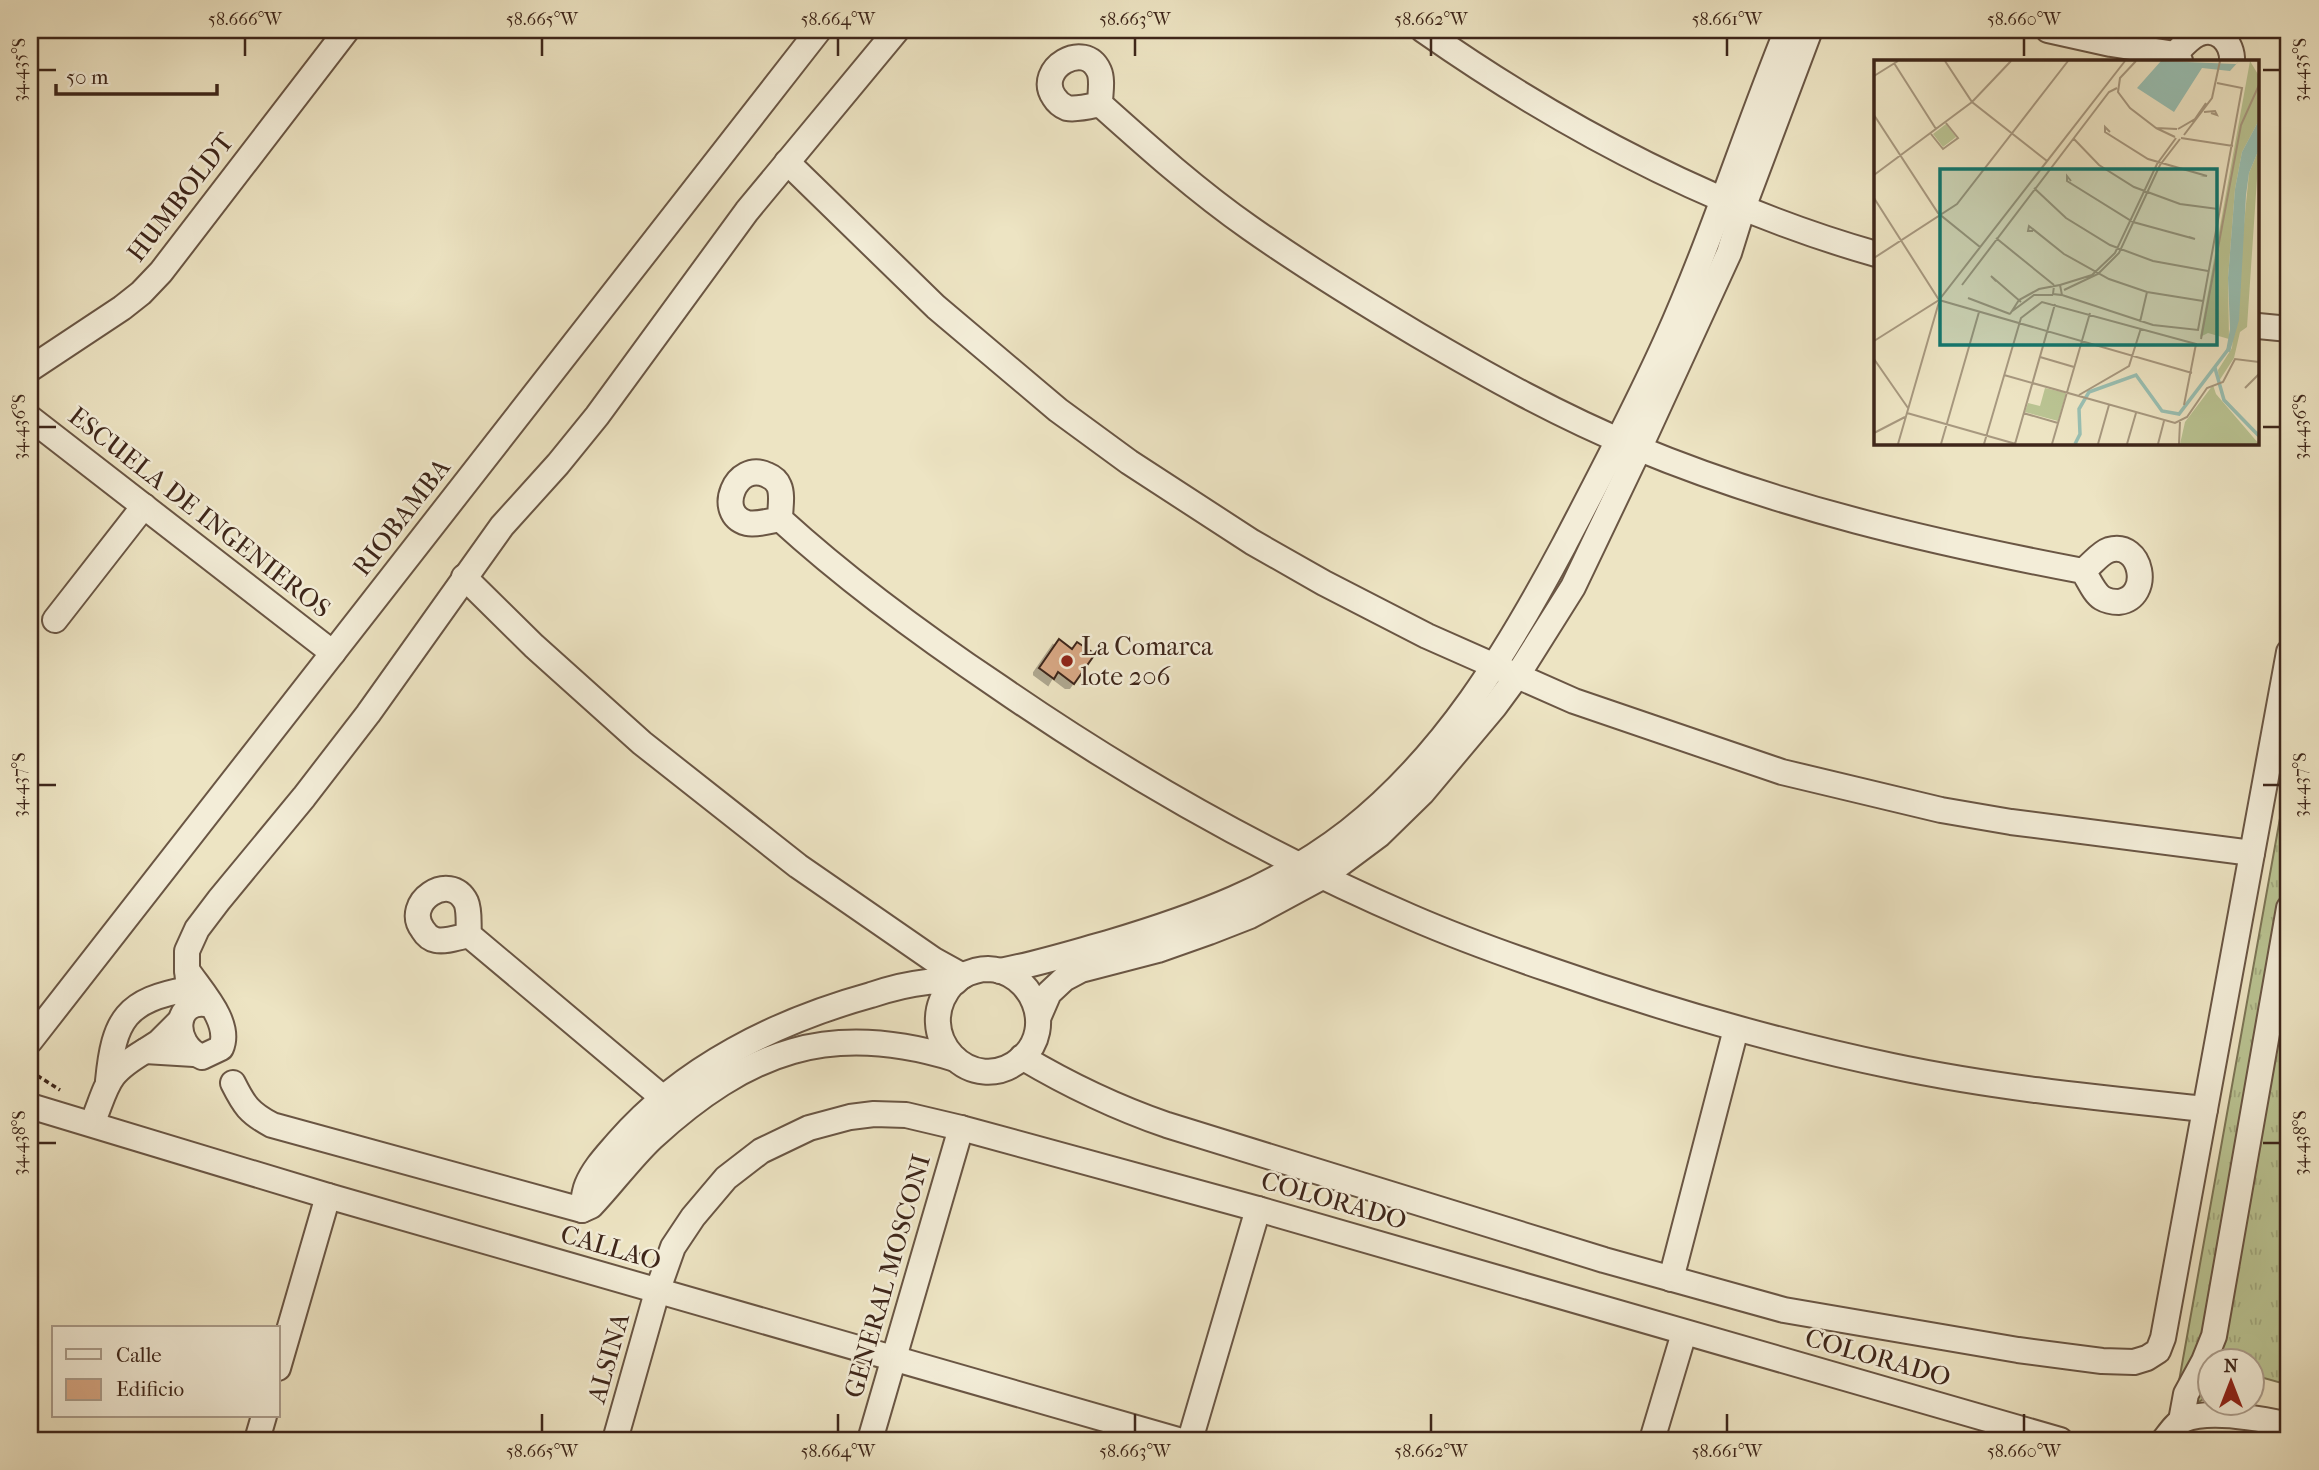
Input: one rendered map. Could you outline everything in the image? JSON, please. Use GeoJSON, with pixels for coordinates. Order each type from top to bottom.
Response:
{"type":"FeatureCollection","features":[{"type":"Feature","properties":{"kind":"street","name":"HUMBOLDT"},"geometry":{"type":"LineString","coordinates":[[30,369],[122,308],[154,279],[347,30]]}},
{"type":"Feature","properties":{"kind":"street","name":"RIOBAMBA"},"geometry":{"type":"LineString","coordinates":[[30,1041],[819,30]]}},
{"type":"Feature","properties":{"kind":"street"},"geometry":{"type":"LineString","coordinates":[[672,1105],[706,1093],[741,1072],[782,1053],[818,1044],[868,1041],[926,1050],[980,1070],[1009,1066],[1022,1057],[1032,1045],[1037,1031],[1035,1001],[1027,988],[1015,977],[987,969],[958,980],[899,987],[824,1009],[788,1023],[738,1048],[672,1105],[626,1133],[599,1165],[586,1186],[582,1210],[272,1125],[254,1116],[222,1070],[198,1055],[183,1041],[191,999],[187,951],[197,929],[368,714],[502,527],[597,416],[747,211],[897,30]]}},
{"type":"Feature","properties":{"kind":"street"},"geometry":{"type":"LineString","coordinates":[[1423,30],[1564,119],[1623,152],[1733,204],[1874,253]]}},
{"type":"Feature","properties":{"kind":"street"},"geometry":{"type":"LineString","coordinates":[[1038,1016],[1049,993],[1064,979],[1082,970],[1158,950],[1219,928],[1260,911],[1324,876],[1379,835],[1422,793],[1458,752],[1507,671],[1573,587],[1628,444],[1729,253],[1733,204],[1787,30]]}},
{"type":"Feature","properties":{"kind":"street"},"geometry":{"type":"LineString","coordinates":[[1733,204],[1810,30]]}},
{"type":"Feature","properties":{"kind":"street"},"geometry":{"type":"LineString","coordinates":[[2048,30],[2178,57],[2200,33],[2209,32],[2220,34],[2227,41],[2231,48],[2232,60]]}},
{"type":"Feature","properties":{"kind":"street"},"geometry":{"type":"LineString","coordinates":[[1100,104],[1168,164],[1249,228],[1323,276],[1461,359],[1628,444],[1750,488],[1885,530],[2083,571]]}},
{"type":"Feature","properties":{"kind":"street"},"geometry":{"type":"LineString","coordinates":[[787,162],[936,307],[1058,410],[1129,462],[1232,529],[1324,583],[1427,636],[1574,701],[1782,772],[1941,810],[2011,822],[2252,853]]}},
{"type":"Feature","properties":{"kind":"street"},"geometry":{"type":"LineString","coordinates":[[2260,326],[2289,329]]}},
{"type":"Feature","properties":{"kind":"street","name":"ESCUELA DE INGENIEROS"},"geometry":{"type":"LineString","coordinates":[[30,418],[334,653]]}},
{"type":"Feature","properties":{"kind":"street"},"geometry":{"type":"LineString","coordinates":[[55,620],[144,506]]}},
{"type":"Feature","properties":{"kind":"street"},"geometry":{"type":"LineString","coordinates":[[780,519],[815,551],[953,656],[1035,712],[1199,812],[1299,865],[1411,918],[1612,991],[1735,1029],[1891,1066],[1967,1080],[2061,1094],[2205,1109]]}},
{"type":"Feature","properties":{"kind":"street"},"geometry":{"type":"LineString","coordinates":[[464,577],[542,654],[652,751],[799,866],[934,960],[958,980]]}},
{"type":"Feature","properties":{"kind":"street"},"geometry":{"type":"LineString","coordinates":[[1022,1057],[1069,1085],[1167,1125],[1604,1261],[1784,1310],[2018,1350],[2102,1361],[2134,1362],[2147,1359],[2158,1351],[2164,1338],[2289,652]]}},
{"type":"Feature","properties":{"kind":"street"},"geometry":{"type":"LineString","coordinates":[[1000,971],[1046,961],[1209,911],[1299,865],[1384,802],[1418,769],[1467,707],[1507,671]]}},
{"type":"Feature","properties":{"kind":"street"},"geometry":{"type":"LineString","coordinates":[[2164,1440],[2181,1421],[2186,1394],[2214,1336],[2289,908]]}},
{"type":"Feature","properties":{"kind":"street"},"geometry":{"type":"LineString","coordinates":[[469,935],[672,1105]]}},
{"type":"Feature","properties":{"kind":"street"},"geometry":{"type":"LineString","coordinates":[[955,1059],[940,1040],[937,1015],[940,1003],[958,980]]}},
{"type":"Feature","properties":{"kind":"street"},"geometry":{"type":"LineString","coordinates":[[92,1124],[108,1081],[111,1046],[125,1017],[142,1003],[166,993],[191,999],[223,1029],[233,1083]]}},
{"type":"Feature","properties":{"kind":"street"},"geometry":{"type":"LineString","coordinates":[[108,1081],[121,1066],[159,1042],[191,999]]}},
{"type":"Feature","properties":{"kind":"street"},"geometry":{"type":"LineString","coordinates":[[1671,1279],[1735,1029]]}},
{"type":"Feature","properties":{"kind":"street"},"geometry":{"type":"LineString","coordinates":[[145,1051],[198,1055],[221,1048],[224,1040]]}},
{"type":"Feature","properties":{"kind":"street","name":"CALLAO"},"geometry":{"type":"LineString","coordinates":[[30,1106],[657,1292],[1178,1440]]}},
{"type":"Feature","properties":{"kind":"street","name":"COLORADO"},"geometry":{"type":"LineString","coordinates":[[657,1292],[673,1247],[693,1217],[726,1178],[761,1151],[808,1128],[850,1117],[874,1114],[906,1115],[1258,1209],[2060,1440]]}},
{"type":"Feature","properties":{"kind":"street","name":"GENERAL MOSCONI"},"geometry":{"type":"LineString","coordinates":[[870,1440],[961,1128]]}},
{"type":"Feature","properties":{"kind":"street"},"geometry":{"type":"LineString","coordinates":[[280,1361],[328,1196]]}},
{"type":"Feature","properties":{"kind":"street"},"geometry":{"type":"LineString","coordinates":[[1190,1440],[1258,1209]]}},
{"type":"Feature","properties":{"kind":"street","name":"ALSINA"},"geometry":{"type":"LineString","coordinates":[[615,1440],[657,1292]]}},
{"type":"Feature","properties":{"kind":"street"},"geometry":{"type":"LineString","coordinates":[[1652,1440],[1684,1333]]}},
{"type":"Feature","properties":{"kind":"street"},"geometry":{"type":"LineString","coordinates":[[2181,1421],[2195,1417],[2248,1415],[2289,1424]]}},
{"type":"Feature","properties":{"kind":"street"},"geometry":{"type":"LineString","coordinates":[[257,1440],[263,1418]]}},
{"type":"Feature","properties":{"kind":"green space"},"geometry":{"type":"Polygon","coordinates":[[[2289,768],[2289,1385],[2266,1379],[2266,1348],[2196,1348],[2196,1404],[2174,1409],[2289,768]]]}},
{"type":"Feature","properties":{"kind":"building","name":"La Comarca lote 206"},"geometry":{"type":"Polygon","coordinates":[[[1059,639],[1072,649],[1077,642],[1095,654],[1074,684],[1058,672],[1054,679],[1039,668],[1059,639]]]}},
{"type":"Feature","properties":{"kind":"place","name":"La Comarca lote 206"},"geometry":{"type":"Point","coordinates":[1067,661]}}]}
